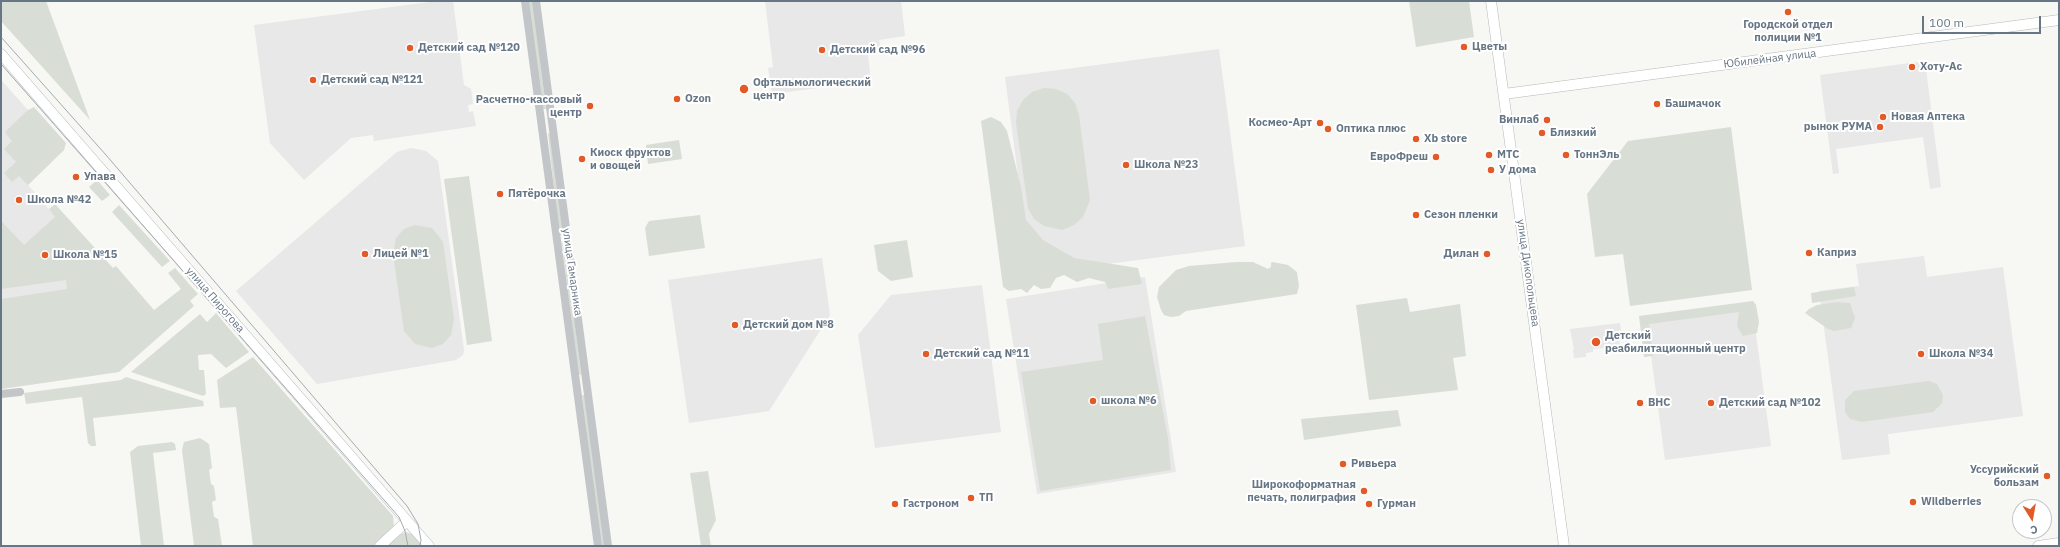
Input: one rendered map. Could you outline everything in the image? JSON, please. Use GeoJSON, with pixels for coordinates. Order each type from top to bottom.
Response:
{"type":"FeatureCollection","features":[{"type":"Feature","properties":{"kind":"main road","name":"улица Дикопольцева"},"geometry":{"type":"LineString","coordinates":[[1491,1],[1564,546]]}},
{"type":"Feature","properties":{"kind":"main road","name":"Юбилейная улица"},"geometry":{"type":"LineString","coordinates":[[1504,94],[2059,20]]}},
{"type":"Feature","properties":{"kind":"main road","name":"улица Пирогова"},"geometry":{"type":"LineString","coordinates":[[1,54],[429,546]]}},
{"type":"Feature","properties":{"kind":"main road"},"geometry":{"type":"LineString","coordinates":[[380,546],[407,521]]}},
{"type":"Feature","properties":{"kind":"main road"},"geometry":{"type":"LineString","coordinates":[[2038,546],[2059,543]]}},
{"type":"Feature","properties":{"kind":"street","name":"улица Гамарника"},"geometry":{"type":"LineString","coordinates":[[526,1],[598,546]]}},
{"type":"Feature","properties":{"kind":"street","name":"улица Гамарника"},"geometry":{"type":"LineString","coordinates":[[536,1],[608,546]]}},
{"type":"Feature","properties":{"kind":"street"},"geometry":{"type":"LineString","coordinates":[[1,394],[20,392]]}},
{"type":"Feature","properties":{"kind":"shaded area"},"geometry":{"type":"Polygon","coordinates":[[[1,1],[46,1],[90,120],[1,21],[1,1]]]}},
{"type":"Feature","properties":{"kind":"shaded area"},"geometry":{"type":"Polygon","coordinates":[[[438,1],[453,1],[464,85],[471,89],[473,104],[468,105],[469,112],[473,111],[476,126],[374,141],[373,135],[351,138],[304,180],[270,143],[254,25],[438,1]]]}},
{"type":"Feature","properties":{"kind":"shaded area"},"geometry":{"type":"Polygon","coordinates":[[[528,1],[533,1],[546,109],[543,109],[528,1]]]}},
{"type":"Feature","properties":{"kind":"shaded area","name":"Детский сад №96"},"geometry":{"type":"Polygon","coordinates":[[[765,1],[901,1],[905,36],[879,40],[880,45],[868,55],[871,81],[772,94],[768,68],[773,67],[765,1]]]}},
{"type":"Feature","properties":{"kind":"shaded area"},"geometry":{"type":"Polygon","coordinates":[[[1409,1],[1469,1],[1474,37],[1416,47],[1409,1]]]}},
{"type":"Feature","properties":{"kind":"shaded area","name":"Школа №23"},"geometry":{"type":"Polygon","coordinates":[[[1219,49],[1245,246],[1031,274],[1005,77],[1219,49]]]}},
{"type":"Feature","properties":{"kind":"shaded area","name":"рынок РУМА"},"geometry":{"type":"Polygon","coordinates":[[[1925,61],[1941,187],[1930,189],[1923,137],[1836,149],[1839,173],[1833,174],[1820,75],[1925,61]]]}},
{"type":"Feature","properties":{"kind":"shaded area","name":"Школа №15"},"geometry":{"type":"Polygon","coordinates":[[[1,80],[64,150],[28,185],[137,312],[119,372],[1,389],[1,80]]]}},
{"type":"Feature","properties":{"kind":"shaded area"},"geometry":{"type":"Polygon","coordinates":[[[1044,88],[1056,89],[1067,94],[1075,103],[1079,115],[1090,200],[1083,217],[1074,225],[1062,230],[1044,226],[1034,219],[1028,208],[1016,123],[1017,111],[1023,100],[1032,92],[1044,88]]]}},
{"type":"Feature","properties":{"kind":"shaded area"},"geometry":{"type":"Polygon","coordinates":[[[34,107],[66,143],[64,150],[28,185],[19,176],[12,182],[4,173],[16,162],[4,149],[12,141],[5,132],[28,110],[34,107]]]}},
{"type":"Feature","properties":{"kind":"shaded area"},"geometry":{"type":"Polygon","coordinates":[[[991,117],[1001,122],[1007,131],[1021,187],[1026,220],[1043,240],[1074,258],[1138,268],[1142,284],[1108,289],[1105,282],[1089,278],[1077,282],[1064,275],[1056,278],[1050,288],[1041,289],[1034,285],[1027,293],[1021,289],[1009,291],[1003,287],[981,121],[991,117]]]}},
{"type":"Feature","properties":{"kind":"shaded area"},"geometry":{"type":"Polygon","coordinates":[[[1731,127],[1752,290],[1630,306],[1623,254],[1595,257],[1587,194],[1628,141],[1731,127]]]}},
{"type":"Feature","properties":{"kind":"shaded area"},"geometry":{"type":"Polygon","coordinates":[[[548,133],[550,134],[564,235],[559,235],[548,133]]]}},
{"type":"Feature","properties":{"kind":"shaded area"},"geometry":{"type":"Polygon","coordinates":[[[679,140],[682,159],[648,164],[646,145],[679,140]]]}},
{"type":"Feature","properties":{"kind":"shaded area","name":"Лицей №1"},"geometry":{"type":"Polygon","coordinates":[[[411,148],[426,151],[438,161],[464,350],[463,355],[456,360],[317,384],[236,291],[397,152],[411,148]]]}},
{"type":"Feature","properties":{"kind":"shaded area"},"geometry":{"type":"Polygon","coordinates":[[[469,176],[492,341],[467,345],[444,179],[469,176]]]}},
{"type":"Feature","properties":{"kind":"shaded area"},"geometry":{"type":"Polygon","coordinates":[[[97,180],[110,195],[102,201],[89,187],[97,180]]]}},
{"type":"Feature","properties":{"kind":"shaded area","name":"Школа №15"},"geometry":{"type":"Polygon","coordinates":[[[55,204],[113,268],[116,266],[154,310],[181,289],[168,273],[175,268],[198,294],[190,301],[194,306],[119,372],[1,389],[1,299],[67,289],[66,280],[1,289],[1,221],[24,245],[55,217],[49,209],[55,204]]]}},
{"type":"Feature","properties":{"kind":"shaded area"},"geometry":{"type":"Polygon","coordinates":[[[119,205],[170,261],[162,267],[112,212],[119,205]]]}},
{"type":"Feature","properties":{"kind":"shaded area"},"geometry":{"type":"Polygon","coordinates":[[[700,215],[705,248],[649,256],[645,228],[649,221],[700,215]]]}},
{"type":"Feature","properties":{"kind":"shaded area"},"geometry":{"type":"Polygon","coordinates":[[[415,225],[432,228],[443,242],[454,319],[451,335],[443,344],[432,348],[415,344],[404,331],[393,254],[396,238],[404,229],[415,225]]]}},
{"type":"Feature","properties":{"kind":"shaded area"},"geometry":{"type":"Polygon","coordinates":[[[907,240],[913,277],[891,281],[878,271],[874,245],[907,240]]]}},
{"type":"Feature","properties":{"kind":"shaded area"},"geometry":{"type":"Polygon","coordinates":[[[562,242],[565,242],[581,375],[578,374],[562,242]]]}},
{"type":"Feature","properties":{"kind":"shaded area","name":"Школа №34"},"geometry":{"type":"Polygon","coordinates":[[[1924,256],[1927,277],[2003,267],[2023,416],[1888,434],[1890,454],[1842,460],[1819,291],[1859,286],[1856,264],[1924,256]]]}},
{"type":"Feature","properties":{"kind":"shaded area"},"geometry":{"type":"Polygon","coordinates":[[[822,258],[830,315],[769,411],[689,423],[668,280],[822,258]]]}},
{"type":"Feature","properties":{"kind":"shaded area"},"geometry":{"type":"Polygon","coordinates":[[[1253,262],[1268,269],[1271,267],[1272,262],[1288,265],[1297,272],[1299,286],[1297,294],[1186,311],[1179,316],[1171,317],[1164,315],[1157,297],[1159,287],[1176,270],[1189,266],[1253,262]]]}},
{"type":"Feature","properties":{"kind":"shaded area","name":"школа №6"},"geometry":{"type":"Polygon","coordinates":[[[1145,277],[1176,472],[1037,494],[1006,299],[1145,277]]]}},
{"type":"Feature","properties":{"kind":"shaded area","name":"Детский сад №11"},"geometry":{"type":"Polygon","coordinates":[[[982,285],[1001,432],[875,448],[858,335],[891,295],[982,285]]]}},
{"type":"Feature","properties":{"kind":"shaded area"},"geometry":{"type":"Polygon","coordinates":[[[1854,287],[1856,296],[1812,303],[1811,293],[1854,287]]]}},
{"type":"Feature","properties":{"kind":"shaded area"},"geometry":{"type":"Polygon","coordinates":[[[1407,298],[1410,312],[1460,304],[1466,356],[1453,358],[1458,390],[1369,400],[1356,305],[1407,298]]]}},
{"type":"Feature","properties":{"kind":"shaded area"},"geometry":{"type":"Polygon","coordinates":[[[1753,301],[1756,305],[1759,322],[1757,333],[1743,336],[1737,326],[1739,312],[1649,324],[1653,356],[1644,357],[1639,316],[1753,301]]]}},
{"type":"Feature","properties":{"kind":"shaded area"},"geometry":{"type":"Polygon","coordinates":[[[1837,302],[1850,303],[1855,318],[1851,328],[1834,331],[1828,329],[1805,313],[1817,305],[1837,302]]]}},
{"type":"Feature","properties":{"kind":"shaded area","name":"Детский сад №102"},"geometry":{"type":"Polygon","coordinates":[[[1752,304],[1771,446],[1665,460],[1646,317],[1752,304]]]}},
{"type":"Feature","properties":{"kind":"shaded area"},"geometry":{"type":"Polygon","coordinates":[[[216,313],[249,352],[226,368],[211,354],[198,355],[199,370],[204,370],[206,394],[203,396],[131,372],[200,314],[207,322],[216,313]]]}},
{"type":"Feature","properties":{"kind":"shaded area","name":"школа №6"},"geometry":{"type":"Polygon","coordinates":[[[1145,316],[1168,438],[1171,470],[1040,491],[1021,372],[1103,360],[1098,324],[1145,316]]]}},
{"type":"Feature","properties":{"kind":"shaded area","name":"Детский реабилитационный центр"},"geometry":{"type":"Polygon","coordinates":[[[1620,323],[1621,330],[1618,331],[1620,347],[1593,349],[1593,352],[1586,353],[1586,357],[1574,358],[1574,349],[1570,329],[1620,323]]]}},
{"type":"Feature","properties":{"kind":"shaded area"},"geometry":{"type":"Polygon","coordinates":[[[253,357],[393,516],[394,528],[373,546],[253,546],[236,407],[220,408],[217,380],[253,357]]]}},
{"type":"Feature","properties":{"kind":"shaded area"},"geometry":{"type":"Polygon","coordinates":[[[126,377],[203,401],[204,406],[93,418],[96,446],[91,446],[88,443],[82,397],[26,404],[24,393],[121,380],[126,377]]]}},
{"type":"Feature","properties":{"kind":"shaded area"},"geometry":{"type":"Polygon","coordinates":[[[1929,381],[1937,384],[1943,395],[1942,403],[1933,412],[1862,422],[1850,419],[1845,412],[1845,400],[1854,391],[1929,381]]]}},
{"type":"Feature","properties":{"kind":"shaded area"},"geometry":{"type":"Polygon","coordinates":[[[582,395],[585,395],[605,546],[601,546],[582,395]]]}},
{"type":"Feature","properties":{"kind":"shaded area"},"geometry":{"type":"Polygon","coordinates":[[[1398,410],[1401,426],[1304,440],[1301,419],[1398,410]]]}},
{"type":"Feature","properties":{"kind":"shaded area"},"geometry":{"type":"Polygon","coordinates":[[[200,438],[209,444],[212,468],[209,470],[211,484],[214,486],[216,500],[212,502],[214,517],[218,519],[222,546],[194,546],[182,450],[184,442],[200,438]]]}},
{"type":"Feature","properties":{"kind":"shaded area"},"geometry":{"type":"Polygon","coordinates":[[[172,442],[175,444],[176,450],[153,453],[164,546],[141,546],[130,452],[138,446],[172,442]]]}},
{"type":"Feature","properties":{"kind":"shaded area"},"geometry":{"type":"Polygon","coordinates":[[[708,471],[716,520],[709,534],[711,546],[701,546],[690,473],[708,471]]]}},
{"type":"Feature","properties":{"kind":"shaded area"},"geometry":{"type":"Polygon","coordinates":[[[406,532],[412,534],[423,546],[387,546],[399,535],[406,532]]]}},
{"type":"Feature","properties":{"kind":"tram line"},"geometry":{"type":"LineString","coordinates":[[1,37],[106,155],[407,506],[418,524],[421,540],[420,546]]}},
{"type":"Feature","properties":{"kind":"tram line"},"geometry":{"type":"LineString","coordinates":[[1,64],[399,517],[405,531],[408,546]]}},
{"type":"Feature","properties":{"kind":"place","name":"Городской отдел полиции №1"},"geometry":{"type":"Point","coordinates":[1788,12]}},
{"type":"Feature","properties":{"kind":"place","name":"Цветы"},"geometry":{"type":"Point","coordinates":[1464,47]}},
{"type":"Feature","properties":{"kind":"place","name":"Детский сад №120"},"geometry":{"type":"Point","coordinates":[410,48]}},
{"type":"Feature","properties":{"kind":"place","name":"Детский сад №96"},"geometry":{"type":"Point","coordinates":[822,50]}},
{"type":"Feature","properties":{"kind":"place","name":"Хоту-Ас"},"geometry":{"type":"Point","coordinates":[1912,67]}},
{"type":"Feature","properties":{"kind":"place","name":"Детский сад №121"},"geometry":{"type":"Point","coordinates":[313,80]}},
{"type":"Feature","properties":{"kind":"place","name":"Офтальмологический центр"},"geometry":{"type":"Point","coordinates":[744,89]}},
{"type":"Feature","properties":{"kind":"place","name":"Ozon"},"geometry":{"type":"Point","coordinates":[677,99]}},
{"type":"Feature","properties":{"kind":"place","name":"Башмачок"},"geometry":{"type":"Point","coordinates":[1657,104]}},
{"type":"Feature","properties":{"kind":"place","name":"Расчетно-кассовый центр"},"geometry":{"type":"Point","coordinates":[590,106]}},
{"type":"Feature","properties":{"kind":"place","name":"Новая Аптека"},"geometry":{"type":"Point","coordinates":[1883,117]}},
{"type":"Feature","properties":{"kind":"place","name":"Винлаб"},"geometry":{"type":"Point","coordinates":[1547,120]}},
{"type":"Feature","properties":{"kind":"place","name":"Космео-Арт"},"geometry":{"type":"Point","coordinates":[1320,123]}},
{"type":"Feature","properties":{"kind":"place","name":"рынок РУМА"},"geometry":{"type":"Point","coordinates":[1880,127]}},
{"type":"Feature","properties":{"kind":"place","name":"Оптика плюс"},"geometry":{"type":"Point","coordinates":[1328,129]}},
{"type":"Feature","properties":{"kind":"place","name":"Близкий"},"geometry":{"type":"Point","coordinates":[1542,133]}},
{"type":"Feature","properties":{"kind":"place","name":"Xb store"},"geometry":{"type":"Point","coordinates":[1416,139]}},
{"type":"Feature","properties":{"kind":"place","name":"МТС"},"geometry":{"type":"Point","coordinates":[1489,155]}},
{"type":"Feature","properties":{"kind":"place","name":"ТоннЭль"},"geometry":{"type":"Point","coordinates":[1566,155]}},
{"type":"Feature","properties":{"kind":"place","name":"ЕвроФреш"},"geometry":{"type":"Point","coordinates":[1436,157]}},
{"type":"Feature","properties":{"kind":"place","name":"Киоск фруктов и овощей"},"geometry":{"type":"Point","coordinates":[582,159]}},
{"type":"Feature","properties":{"kind":"place","name":"Школа №23"},"geometry":{"type":"Point","coordinates":[1126,165]}},
{"type":"Feature","properties":{"kind":"place","name":"У дома"},"geometry":{"type":"Point","coordinates":[1491,170]}},
{"type":"Feature","properties":{"kind":"place","name":"Упава"},"geometry":{"type":"Point","coordinates":[76,177]}},
{"type":"Feature","properties":{"kind":"place","name":"Пятёрочка"},"geometry":{"type":"Point","coordinates":[500,194]}},
{"type":"Feature","properties":{"kind":"place","name":"Школа №42"},"geometry":{"type":"Point","coordinates":[19,200]}},
{"type":"Feature","properties":{"kind":"place","name":"Сезон пленки"},"geometry":{"type":"Point","coordinates":[1416,215]}},
{"type":"Feature","properties":{"kind":"place","name":"Каприз"},"geometry":{"type":"Point","coordinates":[1809,253]}},
{"type":"Feature","properties":{"kind":"place","name":"Лицей №1"},"geometry":{"type":"Point","coordinates":[365,254]}},
{"type":"Feature","properties":{"kind":"place","name":"Дилан"},"geometry":{"type":"Point","coordinates":[1487,254]}},
{"type":"Feature","properties":{"kind":"place","name":"Школа №15"},"geometry":{"type":"Point","coordinates":[45,255]}},
{"type":"Feature","properties":{"kind":"place","name":"Детский дом №8"},"geometry":{"type":"Point","coordinates":[735,325]}},
{"type":"Feature","properties":{"kind":"place","name":"Детский реабилитационный центр"},"geometry":{"type":"Point","coordinates":[1596,342]}},
{"type":"Feature","properties":{"kind":"place","name":"Детский сад №11"},"geometry":{"type":"Point","coordinates":[926,354]}},
{"type":"Feature","properties":{"kind":"place","name":"Школа №34"},"geometry":{"type":"Point","coordinates":[1921,354]}},
{"type":"Feature","properties":{"kind":"place","name":"школа №6"},"geometry":{"type":"Point","coordinates":[1093,401]}},
{"type":"Feature","properties":{"kind":"place","name":"ВНС"},"geometry":{"type":"Point","coordinates":[1640,403]}},
{"type":"Feature","properties":{"kind":"place","name":"Детский сад №102"},"geometry":{"type":"Point","coordinates":[1711,403]}},
{"type":"Feature","properties":{"kind":"place","name":"Ривьера"},"geometry":{"type":"Point","coordinates":[1343,464]}},
{"type":"Feature","properties":{"kind":"place","name":"Уссурийский бользам"},"geometry":{"type":"Point","coordinates":[2047,476]}},
{"type":"Feature","properties":{"kind":"place","name":"Широкоформатная печать, полиграфия"},"geometry":{"type":"Point","coordinates":[1364,491]}},
{"type":"Feature","properties":{"kind":"place","name":"ТП"},"geometry":{"type":"Point","coordinates":[971,498]}},
{"type":"Feature","properties":{"kind":"place","name":"Wildberries"},"geometry":{"type":"Point","coordinates":[1913,502]}},
{"type":"Feature","properties":{"kind":"place","name":"Гастроном"},"geometry":{"type":"Point","coordinates":[895,504]}},
{"type":"Feature","properties":{"kind":"place","name":"Гурман"},"geometry":{"type":"Point","coordinates":[1369,504]}}]}
